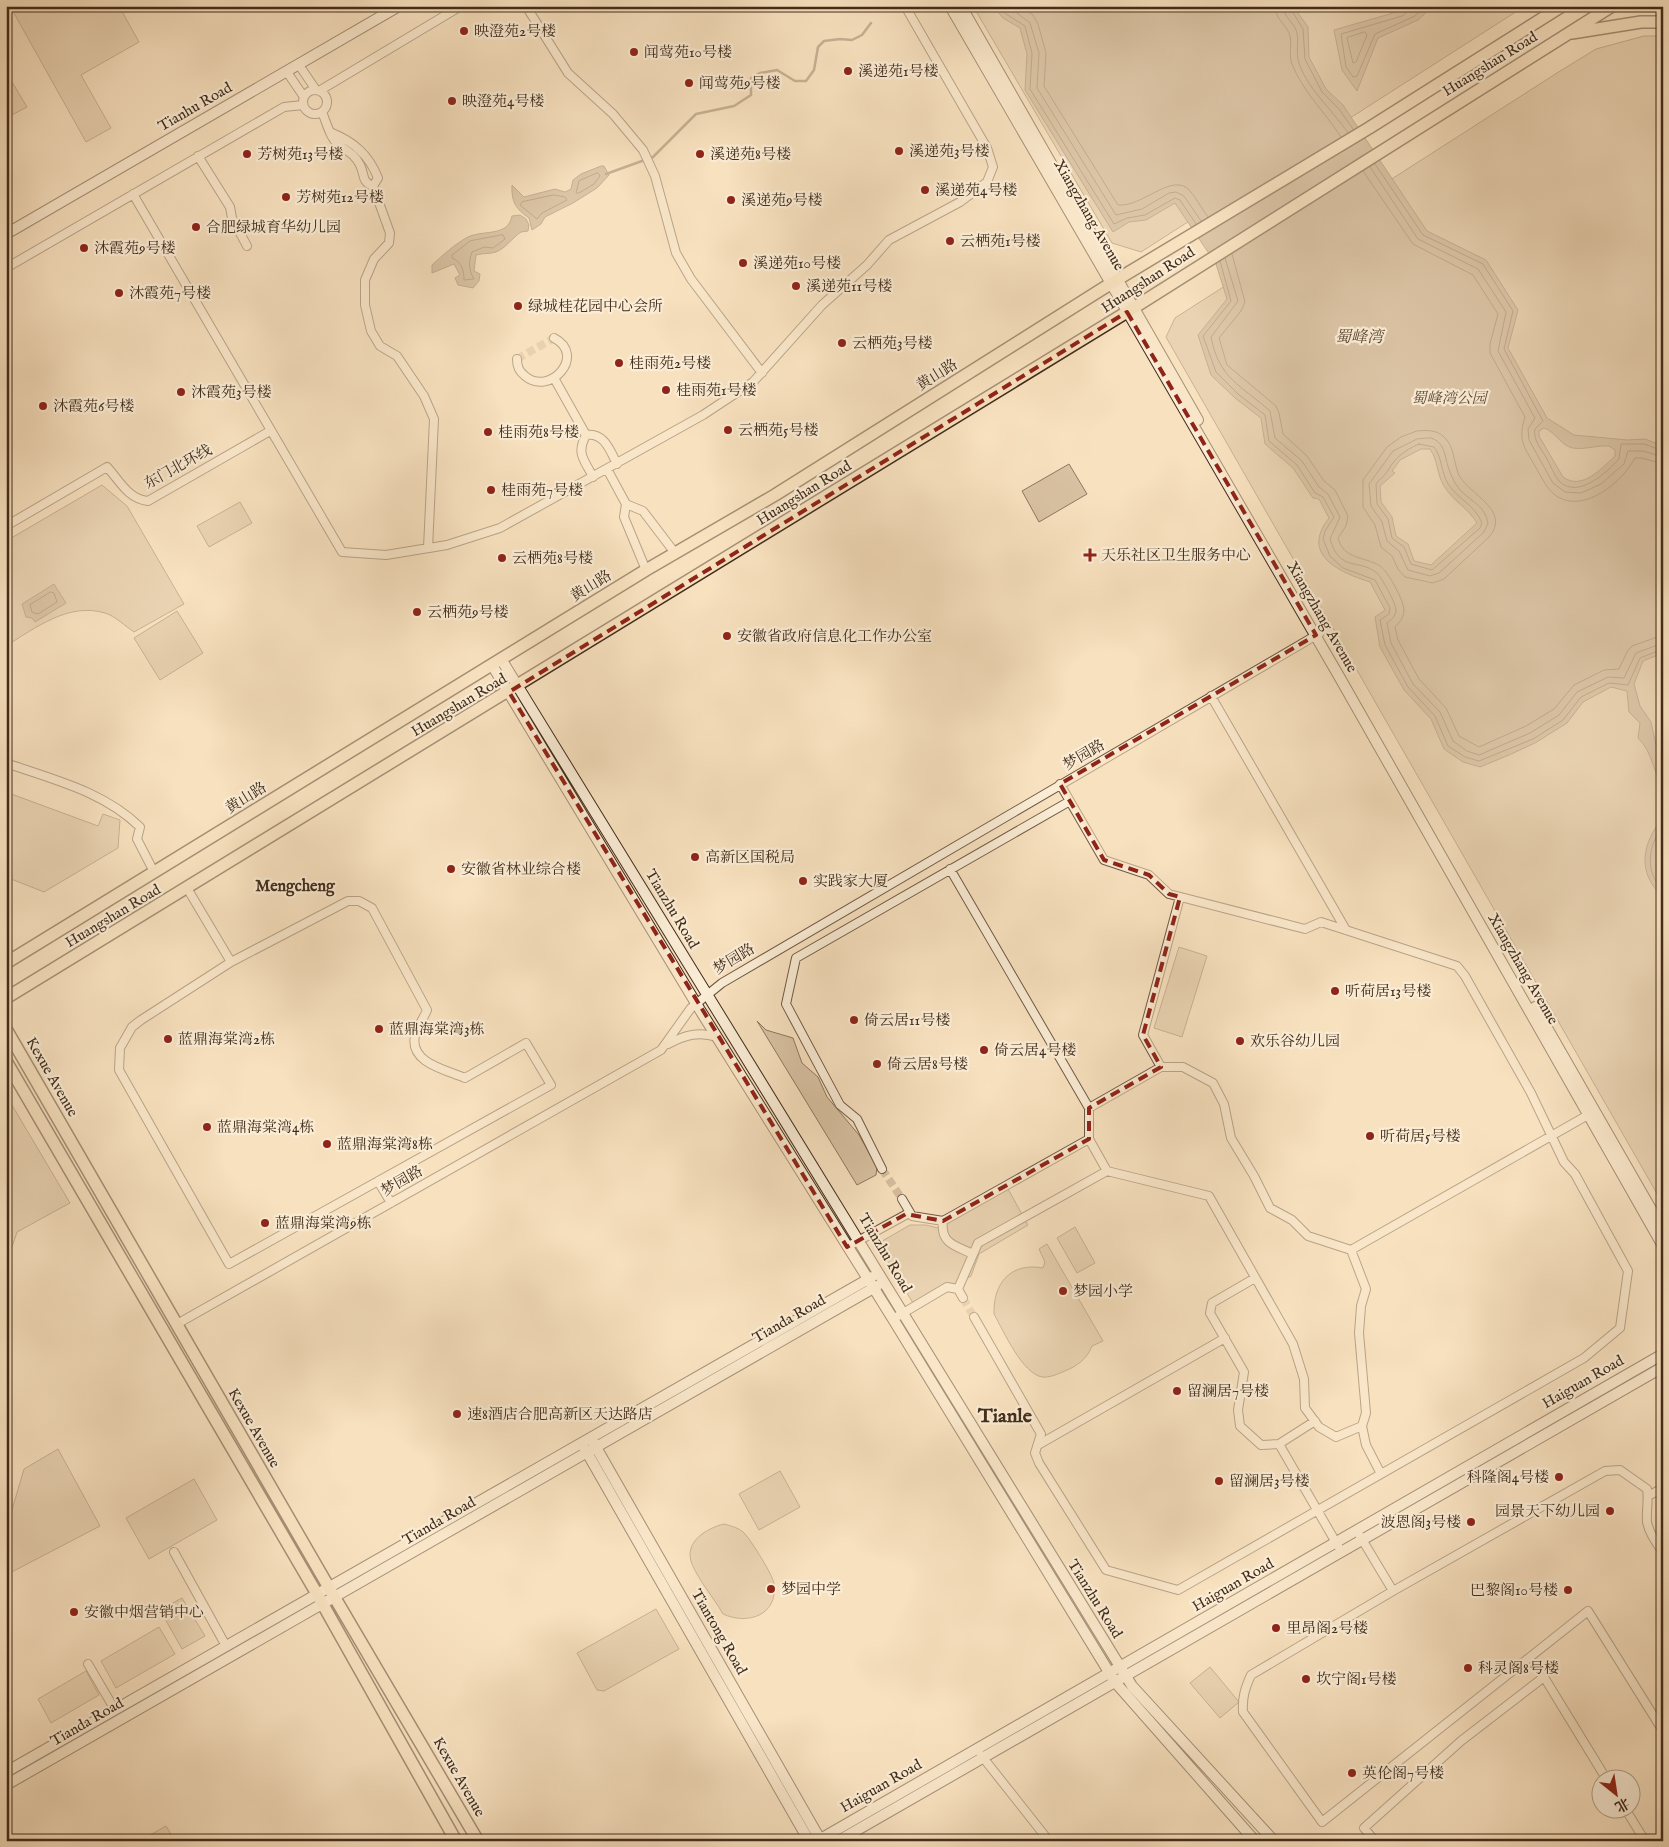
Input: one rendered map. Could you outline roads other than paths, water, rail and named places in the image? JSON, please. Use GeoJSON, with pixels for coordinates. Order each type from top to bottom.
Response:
{"type":"FeatureCollection","features":[{"type":"Feature","properties":{"kind":"main road","name":"黄山路"},"geometry":{"type":"LineString","coordinates":[[6,963],[646,570],[774,495],[1115,281],[1369,128],[1562,6]]}},
{"type":"Feature","properties":{"kind":"main road","name":"Huangshan Road"},"geometry":{"type":"LineString","coordinates":[[6,998],[1131,310],[1612,6]]}},
{"type":"Feature","properties":{"kind":"main road"},"geometry":{"type":"LineString","coordinates":[[1565,34],[1641,22],[1663,22]]}},
{"type":"Feature","properties":{"kind":"main road","name":"Kexue Avenue"},"geometry":{"type":"LineString","coordinates":[[6,1028],[332,1593],[478,1841]]}},
{"type":"Feature","properties":{"kind":"main road","name":"Kexue Avenue"},"geometry":{"type":"LineString","coordinates":[[6,1061],[317,1594],[456,1841]]}},
{"type":"Feature","properties":{"kind":"street","name":"Tianhu Road"},"geometry":{"type":"LineString","coordinates":[[6,234],[399,6]]}},
{"type":"Feature","properties":{"kind":"street"},"geometry":{"type":"LineString","coordinates":[[6,268],[284,107],[304,101],[309,92],[317,91],[461,6]]}},
{"type":"Feature","properties":{"kind":"street"},"geometry":{"type":"LineString","coordinates":[[526,6],[568,73],[613,114],[647,159],[655,176],[676,253],[691,279],[762,373]]}},
{"type":"Feature","properties":{"kind":"street"},"geometry":{"type":"LineString","coordinates":[[133,194],[342,552],[386,555],[447,545],[500,528],[703,415],[753,382],[822,305],[867,265],[889,240],[960,202],[986,182],[993,167],[986,148],[905,6]]}},
{"type":"Feature","properties":{"kind":"street","name":"Xiangzhang Avenue"},"geometry":{"type":"LineString","coordinates":[[950,6],[1115,281]]}},
{"type":"Feature","properties":{"kind":"street","name":"Xiangzhang Avenue"},"geometry":{"type":"LineString","coordinates":[[961,6],[1131,310],[1663,1230]]}},
{"type":"Feature","properties":{"kind":"street"},"geometry":{"type":"LineString","coordinates":[[287,72],[304,101],[308,112],[313,114],[322,112],[326,108],[327,99],[317,91],[299,65]]}},
{"type":"Feature","properties":{"kind":"street"},"geometry":{"type":"LineString","coordinates":[[322,112],[337,143],[354,155],[363,173],[363,178],[367,184],[373,186]]}},
{"type":"Feature","properties":{"kind":"street"},"geometry":{"type":"LineString","coordinates":[[332,134],[357,147],[374,168],[378,178],[373,186]]}},
{"type":"Feature","properties":{"kind":"street"},"geometry":{"type":"LineString","coordinates":[[198,156],[230,207],[232,218],[247,246]]}},
{"type":"Feature","properties":{"kind":"street"},"geometry":{"type":"LineString","coordinates":[[363,173],[368,168],[374,168]]}},
{"type":"Feature","properties":{"kind":"street"},"geometry":{"type":"LineString","coordinates":[[373,186],[390,233],[390,243],[374,259],[365,280],[365,305],[371,331],[380,346],[397,356],[424,396],[434,419],[428,548]]}},
{"type":"Feature","properties":{"kind":"street"},"geometry":{"type":"LineString","coordinates":[[517,360],[520,372],[529,380],[542,383],[554,378],[564,369],[568,359],[565,348],[554,338]]}},
{"type":"Feature","properties":{"kind":"street"},"geometry":{"type":"LineString","coordinates":[[554,378],[586,435]]}},
{"type":"Feature","properties":{"kind":"street","name":"东门北环线"},"geometry":{"type":"LineString","coordinates":[[8,522],[106,467],[128,493],[137,500],[148,501],[270,431]]}},
{"type":"Feature","properties":{"kind":"street"},"geometry":{"type":"LineString","coordinates":[[586,435],[599,436],[606,442],[617,464]]}},
{"type":"Feature","properties":{"kind":"street"},"geometry":{"type":"LineString","coordinates":[[586,435],[580,446],[582,458],[593,476]]}},
{"type":"Feature","properties":{"kind":"street"},"geometry":{"type":"LineString","coordinates":[[607,469],[626,504],[624,517],[646,570]]}},
{"type":"Feature","properties":{"kind":"street"},"geometry":{"type":"LineString","coordinates":[[626,504],[643,511],[675,553]]}},
{"type":"Feature","properties":{"kind":"street","name":"Xiangzhang Avenue"},"geometry":{"type":"LineString","coordinates":[[1318,634],[1663,1246]]}},
{"type":"Feature","properties":{"kind":"street","name":"梦园路"},"geometry":{"type":"LineString","coordinates":[[177,1324],[667,1045],[696,1003],[728,978],[1318,634]]}},
{"type":"Feature","properties":{"kind":"street","name":"Tianzhu Road"},"geometry":{"type":"LineString","coordinates":[[497,662],[696,1003],[893,1318],[1112,1677],[1255,1841]]}},
{"type":"Feature","properties":{"kind":"street","name":"Tianzhu Road"},"geometry":{"type":"LineString","coordinates":[[513,689],[860,1240],[1132,1686],[1274,1841]]}},
{"type":"Feature","properties":{"kind":"street"},"geometry":{"type":"LineString","coordinates":[[1211,696],[1346,930]]}},
{"type":"Feature","properties":{"kind":"street"},"geometry":{"type":"LineString","coordinates":[[6,764],[100,796],[123,810],[140,826],[137,839],[154,872]]}},
{"type":"Feature","properties":{"kind":"street"},"geometry":{"type":"LineString","coordinates":[[974,1317],[1041,1434],[1036,1452],[1039,1463],[1106,1570],[1178,1590],[1584,1358],[1620,1328],[1628,1271],[1575,1174],[1564,1162],[1531,1093],[1465,976],[1457,966],[1321,922],[1304,929],[1169,894],[1149,876],[1104,860],[1060,784]]}},
{"type":"Feature","properties":{"kind":"street"},"geometry":{"type":"LineString","coordinates":[[882,1169],[857,1119],[840,1105],[786,1004],[796,958],[1070,802]]}},
{"type":"Feature","properties":{"kind":"street"},"geometry":{"type":"LineString","coordinates":[[950,869],[1089,1108],[1089,1139],[1108,1171]]}},
{"type":"Feature","properties":{"kind":"street"},"geometry":{"type":"LineString","coordinates":[[187,888],[231,962]]}},
{"type":"Feature","properties":{"kind":"street"},"geometry":{"type":"LineString","coordinates":[[1161,1067],[1143,1035],[1180,897]]}},
{"type":"Feature","properties":{"kind":"street"},"geometry":{"type":"LineString","coordinates":[[358,901],[372,908],[428,1010],[415,1037],[416,1049],[421,1059],[465,1078],[526,1043],[551,1085],[229,1264],[119,1070],[119,1058],[120,1048],[132,1027],[231,962],[340,903],[358,901]]}},
{"type":"Feature","properties":{"kind":"street"},"geometry":{"type":"LineString","coordinates":[[667,1045],[682,1037],[698,1033],[717,1037]]}},
{"type":"Feature","properties":{"kind":"street"},"geometry":{"type":"LineString","coordinates":[[1089,1108],[1161,1067],[1183,1067],[1213,1083],[1224,1104],[1231,1138],[1254,1176],[1270,1208],[1292,1220],[1308,1236],[1351,1250],[1588,1115]]}},
{"type":"Feature","properties":{"kind":"street"},"geometry":{"type":"LineString","coordinates":[[902,1199],[912,1216],[943,1222],[1089,1139]]}},
{"type":"Feature","properties":{"kind":"street"},"geometry":{"type":"LineString","coordinates":[[958,1289],[978,1243],[1108,1171],[1209,1196],[1293,1344],[1304,1379],[1305,1408],[1319,1427],[1336,1437],[1362,1426]]}},
{"type":"Feature","properties":{"kind":"street"},"geometry":{"type":"LineString","coordinates":[[378,1181],[391,1203]]}},
{"type":"Feature","properties":{"kind":"street"},"geometry":{"type":"LineString","coordinates":[[847,1247],[909,1213]]}},
{"type":"Feature","properties":{"kind":"street"},"geometry":{"type":"LineString","coordinates":[[943,1222],[942,1232],[945,1239],[974,1254]]}},
{"type":"Feature","properties":{"kind":"street"},"geometry":{"type":"LineString","coordinates":[[1351,1250],[1366,1289],[1361,1306],[1359,1333],[1366,1413],[1362,1426],[1366,1445],[1381,1474]]}},
{"type":"Feature","properties":{"kind":"street","name":"Tianda Road"},"geometry":{"type":"LineString","coordinates":[[6,1772],[317,1594],[332,1593],[592,1451],[882,1277]]}},
{"type":"Feature","properties":{"kind":"street"},"geometry":{"type":"LineString","coordinates":[[1255,1278],[1212,1303],[1210,1313],[1244,1372],[1238,1410],[1240,1426],[1261,1445],[1279,1444],[1315,1421]]}},
{"type":"Feature","properties":{"kind":"street","name":"Tianda Road"},"geometry":{"type":"LineString","coordinates":[[6,1785],[322,1605],[332,1593],[591,1438],[871,1284]]}},
{"type":"Feature","properties":{"kind":"street"},"geometry":{"type":"LineString","coordinates":[[893,1318],[947,1287],[958,1289]]}},
{"type":"Feature","properties":{"kind":"street"},"geometry":{"type":"LineString","coordinates":[[958,1289],[963,1298]]}},
{"type":"Feature","properties":{"kind":"street"},"geometry":{"type":"LineString","coordinates":[[1038,1445],[1225,1338]]}},
{"type":"Feature","properties":{"kind":"street","name":"Haiguan Road"},"geometry":{"type":"LineString","coordinates":[[1123,1671],[1357,1530],[1663,1354]]}},
{"type":"Feature","properties":{"kind":"street","name":"Haiguan Road"},"geometry":{"type":"LineString","coordinates":[[819,1840],[976,1749],[1363,1540],[1663,1367]]}},
{"type":"Feature","properties":{"kind":"street","name":"Tiantong Road"},"geometry":{"type":"LineString","coordinates":[[591,1438],[592,1451],[809,1841]]}},
{"type":"Feature","properties":{"kind":"street","name":"Tiantong Road"},"geometry":{"type":"LineString","coordinates":[[582,1444],[592,1451],[819,1840]]}},
{"type":"Feature","properties":{"kind":"street"},"geometry":{"type":"LineString","coordinates":[[1279,1444],[1341,1552]]}},
{"type":"Feature","properties":{"kind":"street"},"geometry":{"type":"LineString","coordinates":[[1663,1552],[1654,1540],[1647,1522],[1647,1488],[1620,1470],[1605,1470],[1393,1591],[1251,1676],[1244,1691],[1243,1712],[1322,1822],[1588,1611],[1663,1731]]}},
{"type":"Feature","properties":{"kind":"street"},"geometry":{"type":"LineString","coordinates":[[1648,1496],[1663,1488]]}},
{"type":"Feature","properties":{"kind":"street"},"geometry":{"type":"LineString","coordinates":[[1357,1530],[1393,1591]]}},
{"type":"Feature","properties":{"kind":"street"},"geometry":{"type":"LineString","coordinates":[[174,1552],[226,1646]]}},
{"type":"Feature","properties":{"kind":"street"},"geometry":{"type":"LineString","coordinates":[[88,1664],[115,1710]]}},
{"type":"Feature","properties":{"kind":"street","name":"Haiguan Road"},"geometry":{"type":"LineString","coordinates":[[838,1841],[983,1758],[1112,1677]]}},
{"type":"Feature","properties":{"kind":"street"},"geometry":{"type":"LineString","coordinates":[[1375,1841],[1364,1828],[1461,1741],[1544,1677],[1601,1770]]}},
{"type":"Feature","properties":{"kind":"street"},"geometry":{"type":"LineString","coordinates":[[976,1749],[1049,1841]]}},
{"type":"Feature","properties":{"kind":"street"},"geometry":{"type":"LineString","coordinates":[[1632,1820],[1645,1841]]}},
{"type":"Feature","properties":{"kind":"water","name":"蜀峰湾"},"geometry":{"type":"Polygon","coordinates":[[[993,6],[1293,6],[1308,27],[1309,57],[1326,89],[1343,105],[1427,231],[1486,260],[1518,310],[1508,348],[1547,418],[1574,435],[1627,440],[1645,439],[1663,446],[1663,653],[1643,661],[1634,684],[1640,706],[1651,722],[1656,745],[1663,742],[1663,788],[1643,743],[1638,738],[1640,723],[1629,712],[1627,691],[1611,687],[1583,702],[1567,723],[1535,743],[1480,767],[1463,762],[1444,749],[1431,719],[1404,690],[1380,647],[1375,617],[1385,610],[1370,582],[1336,567],[1321,552],[1319,542],[1321,531],[1329,518],[1319,499],[1313,498],[1293,468],[1265,444],[1261,418],[1235,398],[1211,375],[1198,335],[1227,299],[1216,264],[1175,203],[1146,220],[1129,222],[1113,232],[1025,90],[1027,54],[1020,28],[1003,18],[993,6]],[[1544,428],[1539,431],[1539,436],[1563,477],[1570,481],[1584,480],[1615,456],[1615,450],[1609,446],[1569,447],[1544,428]],[[1421,449],[1400,460],[1392,471],[1395,473],[1380,486],[1381,502],[1392,517],[1396,536],[1408,544],[1414,561],[1431,565],[1477,523],[1444,486],[1430,449],[1421,449]]]}},
{"type":"Feature","properties":{"kind":"water"},"geometry":{"type":"Polygon","coordinates":[[[1407,6],[1433,6],[1418,20],[1378,38],[1357,91],[1342,70],[1334,30],[1400,11],[1407,6]]]}},
{"type":"Feature","properties":{"kind":"water"},"geometry":{"type":"Polygon","coordinates":[[[604,166],[609,175],[597,188],[545,217],[541,224],[532,230],[529,218],[515,204],[512,196],[512,185],[524,197],[555,189],[565,192],[571,189],[573,180],[581,174],[604,166]]]}},
{"type":"Feature","properties":{"kind":"water"},"geometry":{"type":"Polygon","coordinates":[[[520,215],[526,219],[529,225],[528,231],[521,232],[496,252],[476,255],[474,271],[480,274],[479,281],[473,288],[458,285],[455,278],[460,275],[454,264],[432,273],[432,265],[466,238],[472,235],[500,230],[509,223],[512,216],[520,215]]]}},
{"type":"Feature","properties":{"kind":"water"},"geometry":{"type":"Polygon","coordinates":[[[54,584],[66,603],[35,622],[32,618],[26,617],[22,604],[54,584]]]}},
{"type":"Feature","properties":{"kind":"water"},"geometry":{"type":"Polygon","coordinates":[[[1663,817],[1663,897],[1649,878],[1645,858],[1650,837],[1663,817]]]}},
{"type":"Feature","properties":{"kind":"waterway"},"geometry":{"type":"LineString","coordinates":[[606,174],[653,157],[696,114],[734,106],[751,95],[751,78],[760,73],[777,70],[795,81],[806,81],[814,70],[818,47],[824,41],[852,40],[862,35],[871,23]]}},
{"type":"Feature","properties":{"kind":"tunnel"},"geometry":{"type":"LineString","coordinates":[[517,359],[554,338]]}},
{"type":"Feature","properties":{"kind":"tunnel"},"geometry":{"type":"LineString","coordinates":[[882,1169],[902,1199]]}},
{"type":"Feature","properties":{"kind":"tunnel"},"geometry":{"type":"LineString","coordinates":[[963,1298],[974,1317]]}},
{"type":"Feature","properties":{"kind":"place","name":"映澄苑2号楼"},"geometry":{"type":"Point","coordinates":[464,31]}},
{"type":"Feature","properties":{"kind":"place","name":"闻莺苑10号楼"},"geometry":{"type":"Point","coordinates":[634,52]}},
{"type":"Feature","properties":{"kind":"place","name":"溪递苑1号楼"},"geometry":{"type":"Point","coordinates":[848,71]}},
{"type":"Feature","properties":{"kind":"place","name":"闻莺苑9号楼"},"geometry":{"type":"Point","coordinates":[689,83]}},
{"type":"Feature","properties":{"kind":"place","name":"映澄苑4号楼"},"geometry":{"type":"Point","coordinates":[452,101]}},
{"type":"Feature","properties":{"kind":"place","name":"溪递苑3号楼"},"geometry":{"type":"Point","coordinates":[899,151]}},
{"type":"Feature","properties":{"kind":"place","name":"芳树苑13号楼"},"geometry":{"type":"Point","coordinates":[247,154]}},
{"type":"Feature","properties":{"kind":"place","name":"溪递苑8号楼"},"geometry":{"type":"Point","coordinates":[700,154]}},
{"type":"Feature","properties":{"kind":"place","name":"溪递苑4号楼"},"geometry":{"type":"Point","coordinates":[925,190]}},
{"type":"Feature","properties":{"kind":"place","name":"芳树苑12号楼"},"geometry":{"type":"Point","coordinates":[286,197]}},
{"type":"Feature","properties":{"kind":"place","name":"溪递苑9号楼"},"geometry":{"type":"Point","coordinates":[731,200]}},
{"type":"Feature","properties":{"kind":"place","name":"合肥绿城育华幼儿园"},"geometry":{"type":"Point","coordinates":[196,227]}},
{"type":"Feature","properties":{"kind":"place","name":"云栖苑1号楼"},"geometry":{"type":"Point","coordinates":[950,241]}},
{"type":"Feature","properties":{"kind":"place","name":"沐霞苑9号楼"},"geometry":{"type":"Point","coordinates":[84,248]}},
{"type":"Feature","properties":{"kind":"place","name":"溪递苑10号楼"},"geometry":{"type":"Point","coordinates":[743,263]}},
{"type":"Feature","properties":{"kind":"place","name":"溪递苑11号楼"},"geometry":{"type":"Point","coordinates":[796,286]}},
{"type":"Feature","properties":{"kind":"place","name":"沐霞苑7号楼"},"geometry":{"type":"Point","coordinates":[119,293]}},
{"type":"Feature","properties":{"kind":"place","name":"绿城桂花园中心会所"},"geometry":{"type":"Point","coordinates":[518,306]}},
{"type":"Feature","properties":{"kind":"place","name":"云栖苑3号楼"},"geometry":{"type":"Point","coordinates":[842,343]}},
{"type":"Feature","properties":{"kind":"place","name":"桂雨苑2号楼"},"geometry":{"type":"Point","coordinates":[619,363]}},
{"type":"Feature","properties":{"kind":"place","name":"桂雨苑1号楼"},"geometry":{"type":"Point","coordinates":[666,390]}},
{"type":"Feature","properties":{"kind":"place","name":"沐霞苑3号楼"},"geometry":{"type":"Point","coordinates":[181,392]}},
{"type":"Feature","properties":{"kind":"place","name":"沐霞苑6号楼"},"geometry":{"type":"Point","coordinates":[43,406]}},
{"type":"Feature","properties":{"kind":"place","name":"云栖苑5号楼"},"geometry":{"type":"Point","coordinates":[728,430]}},
{"type":"Feature","properties":{"kind":"place","name":"桂雨苑8号楼"},"geometry":{"type":"Point","coordinates":[488,432]}},
{"type":"Feature","properties":{"kind":"place","name":"桂雨苑7号楼"},"geometry":{"type":"Point","coordinates":[491,490]}},
{"type":"Feature","properties":{"kind":"place","name":"天乐社区卫生服务中心"},"geometry":{"type":"Point","coordinates":[1090,555]}},
{"type":"Feature","properties":{"kind":"place","name":"云栖苑8号楼"},"geometry":{"type":"Point","coordinates":[502,558]}},
{"type":"Feature","properties":{"kind":"place","name":"云栖苑9号楼"},"geometry":{"type":"Point","coordinates":[417,612]}},
{"type":"Feature","properties":{"kind":"place","name":"安徽省政府信息化工作办公室"},"geometry":{"type":"Point","coordinates":[727,636]}},
{"type":"Feature","properties":{"kind":"place","name":"高新区国税局"},"geometry":{"type":"Point","coordinates":[695,857]}},
{"type":"Feature","properties":{"kind":"place","name":"安徽省林业综合楼"},"geometry":{"type":"Point","coordinates":[451,869]}},
{"type":"Feature","properties":{"kind":"place","name":"实践家大厦"},"geometry":{"type":"Point","coordinates":[803,881]}},
{"type":"Feature","properties":{"kind":"place","name":"听荷居13号楼"},"geometry":{"type":"Point","coordinates":[1335,991]}},
{"type":"Feature","properties":{"kind":"place","name":"倚云居11号楼"},"geometry":{"type":"Point","coordinates":[854,1020]}},
{"type":"Feature","properties":{"kind":"place","name":"蓝鼎海棠湾3栋"},"geometry":{"type":"Point","coordinates":[379,1029]}},
{"type":"Feature","properties":{"kind":"place","name":"蓝鼎海棠湾2栋"},"geometry":{"type":"Point","coordinates":[168,1039]}},
{"type":"Feature","properties":{"kind":"place","name":"欢乐谷幼儿园"},"geometry":{"type":"Point","coordinates":[1240,1041]}},
{"type":"Feature","properties":{"kind":"place","name":"倚云居4号楼"},"geometry":{"type":"Point","coordinates":[984,1050]}},
{"type":"Feature","properties":{"kind":"place","name":"倚云居8号楼"},"geometry":{"type":"Point","coordinates":[877,1064]}},
{"type":"Feature","properties":{"kind":"place","name":"蓝鼎海棠湾4栋"},"geometry":{"type":"Point","coordinates":[207,1127]}},
{"type":"Feature","properties":{"kind":"place","name":"听荷居5号楼"},"geometry":{"type":"Point","coordinates":[1370,1136]}},
{"type":"Feature","properties":{"kind":"place","name":"蓝鼎海棠湾8栋"},"geometry":{"type":"Point","coordinates":[327,1144]}},
{"type":"Feature","properties":{"kind":"place","name":"蓝鼎海棠湾9栋"},"geometry":{"type":"Point","coordinates":[265,1223]}},
{"type":"Feature","properties":{"kind":"place","name":"梦园小学"},"geometry":{"type":"Point","coordinates":[1063,1291]}},
{"type":"Feature","properties":{"kind":"place","name":"留澜居7号楼"},"geometry":{"type":"Point","coordinates":[1177,1391]}},
{"type":"Feature","properties":{"kind":"place","name":"速8酒店合肥高新区天达路店"},"geometry":{"type":"Point","coordinates":[457,1414]}},
{"type":"Feature","properties":{"kind":"place","name":"科隆阁4号楼"},"geometry":{"type":"Point","coordinates":[1559,1477]}},
{"type":"Feature","properties":{"kind":"place","name":"留澜居3号楼"},"geometry":{"type":"Point","coordinates":[1219,1481]}},
{"type":"Feature","properties":{"kind":"place","name":"园景天下幼儿园"},"geometry":{"type":"Point","coordinates":[1610,1511]}},
{"type":"Feature","properties":{"kind":"place","name":"波恩阁3号楼"},"geometry":{"type":"Point","coordinates":[1471,1522]}},
{"type":"Feature","properties":{"kind":"place","name":"梦园中学"},"geometry":{"type":"Point","coordinates":[771,1589]}},
{"type":"Feature","properties":{"kind":"place","name":"巴黎阁10号楼"},"geometry":{"type":"Point","coordinates":[1568,1590]}},
{"type":"Feature","properties":{"kind":"place","name":"安徽中烟营销中心"},"geometry":{"type":"Point","coordinates":[74,1612]}},
{"type":"Feature","properties":{"kind":"place","name":"里昂阁2号楼"},"geometry":{"type":"Point","coordinates":[1276,1628]}},
{"type":"Feature","properties":{"kind":"place","name":"科灵阁8号楼"},"geometry":{"type":"Point","coordinates":[1468,1668]}},
{"type":"Feature","properties":{"kind":"place","name":"坎宁阁1号楼"},"geometry":{"type":"Point","coordinates":[1306,1679]}},
{"type":"Feature","properties":{"kind":"place","name":"英伦阁7号楼"},"geometry":{"type":"Point","coordinates":[1352,1773]}},
{"type":"Feature","properties":{"kind":"district","name":"Mengcheng"},"geometry":{"type":"Point","coordinates":[295,887]}},
{"type":"Feature","properties":{"kind":"district","name":"Tianle"},"geometry":{"type":"Point","coordinates":[1005,1416]}},
{"type":"Feature","properties":{"kind":"park label","name":"蜀峰湾公园"},"geometry":{"type":"Point","coordinates":[1449,398]}}]}
